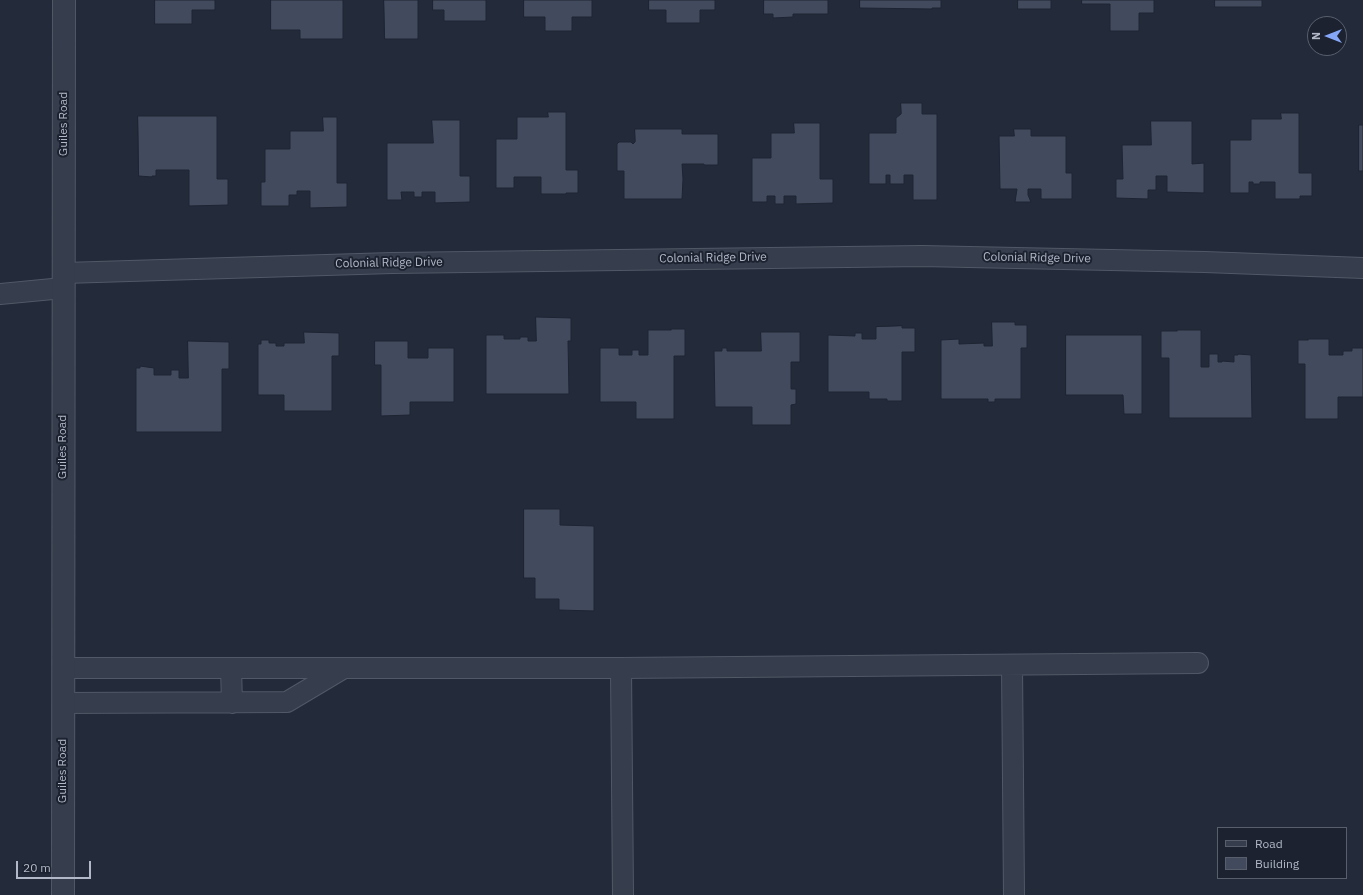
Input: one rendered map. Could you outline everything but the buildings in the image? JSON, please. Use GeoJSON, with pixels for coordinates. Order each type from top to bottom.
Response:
{"type":"FeatureCollection","features":[{"type":"Feature","properties":{"kind":"street","name":"Guiles Road"},"geometry":{"type":"LineString","coordinates":[[63,895],[64,0]]}},
{"type":"Feature","properties":{"kind":"street","name":"Colonial Ridge Drive"},"geometry":{"type":"LineString","coordinates":[[0,294],[64,280],[392,263],[922,256],[1205,262],[1363,268]]}},
{"type":"Feature","properties":{"kind":"street"},"geometry":{"type":"LineString","coordinates":[[63,668],[621,668],[1198,663]]}},
{"type":"Feature","properties":{"kind":"street"},"geometry":{"type":"LineString","coordinates":[[1012,665],[1014,895]]}},
{"type":"Feature","properties":{"kind":"street"},"geometry":{"type":"LineString","coordinates":[[231,668],[232,702]]}},
{"type":"Feature","properties":{"kind":"street"},"geometry":{"type":"LineString","coordinates":[[64,703],[287,702],[344,668]]}},
{"type":"Feature","properties":{"kind":"street"},"geometry":{"type":"LineString","coordinates":[[621,668],[623,895]]}}]}
